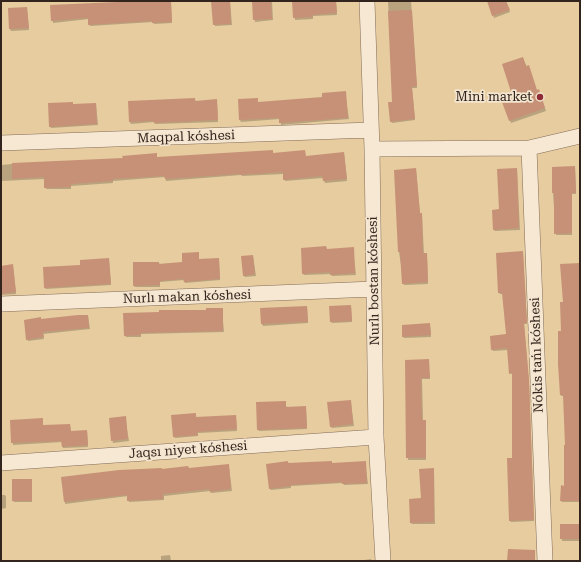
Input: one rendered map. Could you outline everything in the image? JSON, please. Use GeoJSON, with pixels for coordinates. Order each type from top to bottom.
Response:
{"type":"FeatureCollection","features":[{"type":"Feature","properties":{"kind":"street","name":"Nurlı bostan kóshesi"},"geometry":{"type":"LineString","coordinates":[[367,1],[372,149],[376,437],[383,561]]}},
{"type":"Feature","properties":{"kind":"street","name":"Maqpal kóshesi"},"geometry":{"type":"LineString","coordinates":[[1,143],[371,130]]}},
{"type":"Feature","properties":{"kind":"street"},"geometry":{"type":"LineString","coordinates":[[372,149],[528,148],[580,136]]}},
{"type":"Feature","properties":{"kind":"street","name":"Nókis tańı kóshesi"},"geometry":{"type":"LineString","coordinates":[[528,148],[545,561]]}},
{"type":"Feature","properties":{"kind":"street","name":"Nurlı makan kóshesi"},"geometry":{"type":"LineString","coordinates":[[1,304],[374,289]]}},
{"type":"Feature","properties":{"kind":"street","name":"Jaqsı niyet kóshesi"},"geometry":{"type":"LineString","coordinates":[[1,463],[376,437]]}},
{"type":"Feature","properties":{"kind":"sand"},"geometry":{"type":"Polygon","coordinates":[[[1,1],[580,1],[580,561],[1,561],[1,1]]]}},
{"type":"Feature","properties":{"kind":"building"},"geometry":{"type":"Polygon","coordinates":[[[171,1],[172,22],[152,23],[152,21],[88,25],[88,18],[51,21],[50,5],[171,1]]]}},
{"type":"Feature","properties":{"kind":"building"},"geometry":{"type":"Polygon","coordinates":[[[211,1],[230,1],[231,24],[213,25],[211,1]]]}},
{"type":"Feature","properties":{"kind":"building"},"geometry":{"type":"Polygon","coordinates":[[[252,1],[271,1],[272,19],[253,20],[252,1]]]}},
{"type":"Feature","properties":{"kind":"building"},"geometry":{"type":"Polygon","coordinates":[[[292,1],[336,1],[337,13],[312,15],[313,17],[293,18],[292,1]]]}},
{"type":"Feature","properties":{"kind":"building"},"geometry":{"type":"Polygon","coordinates":[[[487,1],[506,1],[510,10],[492,16],[487,1]]]}},
{"type":"Feature","properties":{"kind":"building"},"geometry":{"type":"Polygon","coordinates":[[[27,7],[29,28],[9,29],[8,8],[27,7]]]}},
{"type":"Feature","properties":{"kind":"building"},"geometry":{"type":"Polygon","coordinates":[[[412,10],[417,86],[412,87],[415,119],[390,122],[388,102],[392,102],[388,11],[412,10]]]}},
{"type":"Feature","properties":{"kind":"building"},"geometry":{"type":"Polygon","coordinates":[[[523,57],[526,66],[529,65],[537,90],[539,89],[545,108],[509,121],[502,102],[513,98],[502,64],[523,57]]]}},
{"type":"Feature","properties":{"kind":"building"},"geometry":{"type":"Polygon","coordinates":[[[346,91],[348,118],[279,123],[279,118],[239,120],[238,99],[258,98],[258,102],[322,97],[322,93],[346,91]]]}},
{"type":"Feature","properties":{"kind":"building"},"geometry":{"type":"Polygon","coordinates":[[[195,98],[195,101],[217,99],[218,120],[154,123],[153,121],[129,122],[128,101],[195,98]]]}},
{"type":"Feature","properties":{"kind":"building"},"geometry":{"type":"Polygon","coordinates":[[[73,102],[73,104],[96,103],[97,124],[49,127],[48,103],[73,102]]]}},
{"type":"Feature","properties":{"kind":"building"},"geometry":{"type":"Polygon","coordinates":[[[273,150],[273,153],[305,150],[306,156],[344,152],[347,179],[323,181],[322,176],[283,180],[283,172],[165,179],[164,176],[113,179],[113,181],[71,184],[71,187],[44,188],[44,177],[12,179],[12,163],[123,158],[122,156],[157,153],[157,157],[273,150]]]}},
{"type":"Feature","properties":{"kind":"building"},"geometry":{"type":"Polygon","coordinates":[[[575,166],[576,193],[572,193],[572,233],[554,234],[554,193],[552,193],[552,167],[575,166]]]}},
{"type":"Feature","properties":{"kind":"building"},"geometry":{"type":"Polygon","coordinates":[[[416,168],[420,213],[422,213],[423,253],[427,253],[428,282],[402,284],[400,252],[398,252],[394,170],[416,168]]]}},
{"type":"Feature","properties":{"kind":"building"},"geometry":{"type":"Polygon","coordinates":[[[517,168],[519,228],[493,230],[492,210],[499,209],[497,169],[517,168]]]}},
{"type":"Feature","properties":{"kind":"building"},"geometry":{"type":"Polygon","coordinates":[[[326,246],[327,249],[354,247],[355,273],[330,275],[330,272],[302,274],[301,248],[326,246]]]}},
{"type":"Feature","properties":{"kind":"building"},"geometry":{"type":"Polygon","coordinates":[[[523,251],[527,323],[524,323],[529,380],[534,520],[509,521],[507,458],[512,458],[512,373],[509,374],[507,348],[491,350],[490,336],[506,334],[502,293],[498,293],[496,253],[523,251]]]}},
{"type":"Feature","properties":{"kind":"building"},"geometry":{"type":"Polygon","coordinates":[[[199,252],[199,259],[219,258],[220,279],[184,282],[183,279],[160,281],[160,285],[133,286],[133,262],[159,262],[159,264],[182,262],[182,253],[199,252]]]}},
{"type":"Feature","properties":{"kind":"building"},"geometry":{"type":"Polygon","coordinates":[[[253,255],[255,274],[243,276],[241,256],[253,255]]]}},
{"type":"Feature","properties":{"kind":"building"},"geometry":{"type":"Polygon","coordinates":[[[109,258],[111,284],[44,288],[43,267],[80,265],[80,260],[109,258]]]}},
{"type":"Feature","properties":{"kind":"building"},"geometry":{"type":"Polygon","coordinates":[[[580,263],[580,501],[560,501],[561,485],[564,486],[565,445],[563,395],[560,395],[558,364],[558,331],[561,331],[560,302],[563,302],[560,264],[580,263]]]}},
{"type":"Feature","properties":{"kind":"building"},"geometry":{"type":"Polygon","coordinates":[[[13,264],[16,292],[1,294],[1,266],[13,264]]]}},
{"type":"Feature","properties":{"kind":"building"},"geometry":{"type":"Polygon","coordinates":[[[351,305],[352,321],[330,322],[329,306],[351,305]]]}},
{"type":"Feature","properties":{"kind":"building"},"geometry":{"type":"Polygon","coordinates":[[[307,306],[308,322],[261,324],[260,308],[307,306]]]}},
{"type":"Feature","properties":{"kind":"building"},"geometry":{"type":"Polygon","coordinates":[[[206,308],[223,308],[223,331],[141,333],[141,335],[124,336],[123,313],[159,312],[159,310],[206,310],[206,308]]]}},
{"type":"Feature","properties":{"kind":"building"},"geometry":{"type":"Polygon","coordinates":[[[88,315],[89,328],[43,332],[44,337],[26,340],[24,320],[41,317],[41,319],[88,315]]]}},
{"type":"Feature","properties":{"kind":"building"},"geometry":{"type":"Polygon","coordinates":[[[430,323],[431,335],[402,337],[402,325],[430,323]]]}},
{"type":"Feature","properties":{"kind":"building"},"geometry":{"type":"Polygon","coordinates":[[[429,359],[430,378],[421,378],[422,420],[426,420],[426,458],[406,458],[405,360],[429,359]]]}},
{"type":"Feature","properties":{"kind":"building"},"geometry":{"type":"Polygon","coordinates":[[[351,400],[353,424],[330,427],[327,402],[351,400]]]}},
{"type":"Feature","properties":{"kind":"building"},"geometry":{"type":"Polygon","coordinates":[[[286,401],[286,407],[306,406],[307,428],[257,430],[256,402],[286,401]]]}},
{"type":"Feature","properties":{"kind":"building"},"geometry":{"type":"Polygon","coordinates":[[[196,413],[196,417],[236,415],[237,429],[197,432],[198,435],[173,437],[171,415],[196,413]]]}},
{"type":"Feature","properties":{"kind":"building"},"geometry":{"type":"Polygon","coordinates":[[[126,416],[128,439],[111,441],[109,418],[126,416]]]}},
{"type":"Feature","properties":{"kind":"building"},"geometry":{"type":"Polygon","coordinates":[[[43,418],[43,425],[70,424],[71,431],[87,430],[88,445],[62,447],[61,441],[11,443],[10,420],[43,418]]]}},
{"type":"Feature","properties":{"kind":"building"},"geometry":{"type":"Polygon","coordinates":[[[288,461],[288,463],[332,461],[332,463],[366,461],[367,483],[342,484],[342,482],[291,485],[269,489],[266,464],[288,461]]]}},
{"type":"Feature","properties":{"kind":"building"},"geometry":{"type":"Polygon","coordinates":[[[229,464],[231,489],[210,492],[209,489],[163,494],[163,499],[127,501],[127,495],[64,502],[61,477],[119,470],[162,469],[188,466],[189,468],[229,464]]]}},
{"type":"Feature","properties":{"kind":"building"},"geometry":{"type":"Polygon","coordinates":[[[434,468],[434,522],[410,523],[409,499],[421,498],[419,469],[434,468]]]}},
{"type":"Feature","properties":{"kind":"building"},"geometry":{"type":"Polygon","coordinates":[[[12,479],[32,479],[32,501],[12,501],[12,479]]]}},
{"type":"Feature","properties":{"kind":"building"},"geometry":{"type":"Polygon","coordinates":[[[560,524],[580,524],[580,539],[560,539],[560,524]]]}},
{"type":"Feature","properties":{"kind":"building"},"geometry":{"type":"Polygon","coordinates":[[[508,549],[535,550],[535,561],[507,561],[508,549]]]}},
{"type":"Feature","properties":{"kind":"place","name":"Mini market"},"geometry":{"type":"Point","coordinates":[540,97]}}]}
